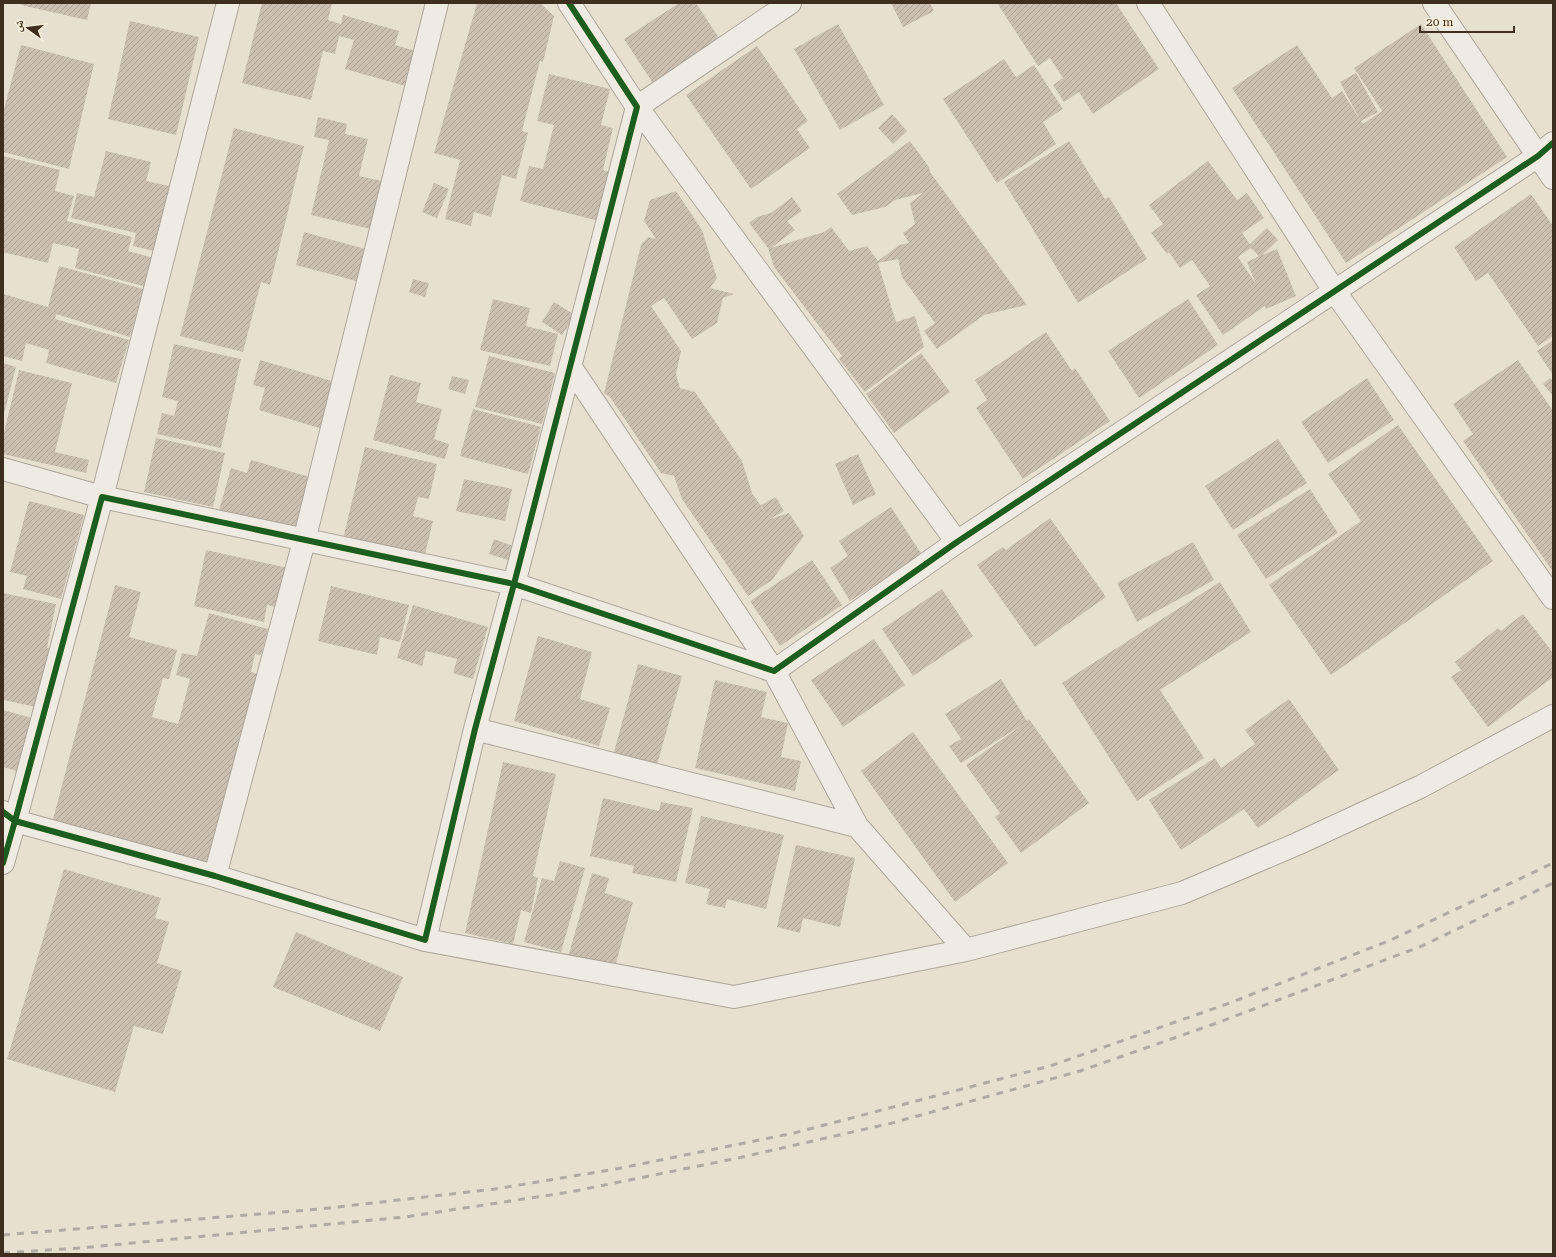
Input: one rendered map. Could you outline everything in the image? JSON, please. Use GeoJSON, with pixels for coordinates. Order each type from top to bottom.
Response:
{"type":"FeatureCollection","features":[{"type":"Feature","properties":{"kind":"street"},"geometry":{"type":"LineString","coordinates":[[3,863],[9,816],[102,498],[228,3]]}},
{"type":"Feature","properties":{"kind":"street"},"geometry":{"type":"LineString","coordinates":[[215,876],[304,541],[437,3]]}},
{"type":"Feature","properties":{"kind":"street"},"geometry":{"type":"LineString","coordinates":[[569,3],[637,107],[957,542]]}},
{"type":"Feature","properties":{"kind":"street"},"geometry":{"type":"LineString","coordinates":[[425,940],[475,729],[637,107],[790,3]]}},
{"type":"Feature","properties":{"kind":"street"},"geometry":{"type":"LineString","coordinates":[[1148,3],[1335,292],[1553,598]]}},
{"type":"Feature","properties":{"kind":"street"},"geometry":{"type":"LineString","coordinates":[[1434,3],[1546,150],[1553,178]]}},
{"type":"Feature","properties":{"kind":"street"},"geometry":{"type":"LineString","coordinates":[[774,671],[957,542],[1335,292],[1546,150]]}},
{"type":"Feature","properties":{"kind":"street"},"geometry":{"type":"LineString","coordinates":[[570,366],[774,671],[857,826],[966,950]]}},
{"type":"Feature","properties":{"kind":"street"},"geometry":{"type":"LineString","coordinates":[[3,469],[102,498],[514,584],[774,671]]}},
{"type":"Feature","properties":{"kind":"street"},"geometry":{"type":"LineString","coordinates":[[9,816],[215,876],[425,940],[734,997],[966,950],[1182,893],[1297,844],[1420,787],[1553,716]]}},
{"type":"Feature","properties":{"kind":"street"},"geometry":{"type":"LineString","coordinates":[[475,729],[857,826]]}},
{"type":"Feature","properties":{"kind":"building"},"geometry":{"type":"Polygon","coordinates":[[[22,3],[91,3],[87,20],[21,5],[22,3]]]}},
{"type":"Feature","properties":{"kind":"building"},"geometry":{"type":"Polygon","coordinates":[[[262,3],[332,3],[328,20],[341,24],[343,15],[399,31],[395,45],[419,52],[409,87],[345,69],[354,40],[339,36],[335,54],[323,51],[311,100],[242,83],[262,3]]]}},
{"type":"Feature","properties":{"kind":"building"},"geometry":{"type":"Polygon","coordinates":[[[477,3],[540,3],[554,16],[543,62],[540,61],[522,131],[528,133],[516,179],[502,175],[491,217],[474,212],[471,226],[445,219],[460,160],[434,153],[477,3]]]}},
{"type":"Feature","properties":{"kind":"building"},"geometry":{"type":"Polygon","coordinates":[[[679,3],[696,3],[723,44],[656,88],[624,39],[679,3]]]}},
{"type":"Feature","properties":{"kind":"building"},"geometry":{"type":"Polygon","coordinates":[[[891,3],[930,3],[934,11],[903,27],[891,3]]]}},
{"type":"Feature","properties":{"kind":"building"},"geometry":{"type":"Polygon","coordinates":[[[997,3],[1116,3],[1159,69],[1093,114],[1079,92],[1064,102],[1053,85],[1063,78],[1050,58],[1038,66],[997,3]]]}},
{"type":"Feature","properties":{"kind":"building"},"geometry":{"type":"Polygon","coordinates":[[[130,21],[199,37],[176,135],[108,119],[130,21]]]}},
{"type":"Feature","properties":{"kind":"building"},"geometry":{"type":"Polygon","coordinates":[[[838,24],[884,105],[840,130],[794,49],[838,24]]]}},
{"type":"Feature","properties":{"kind":"building"},"geometry":{"type":"Polygon","coordinates":[[[1421,24],[1507,157],[1346,263],[1232,88],[1297,45],[1332,98],[1342,91],[1360,120],[1340,82],[1356,73],[1378,112],[1361,121],[1363,124],[1382,111],[1354,68],[1421,24]]]}},
{"type":"Feature","properties":{"kind":"building"},"geometry":{"type":"Polygon","coordinates":[[[21,45],[94,64],[69,169],[3,152],[3,113],[21,45]]]}},
{"type":"Feature","properties":{"kind":"building"},"geometry":{"type":"Polygon","coordinates":[[[757,46],[808,121],[797,129],[810,148],[751,189],[686,95],[757,46]]]}},
{"type":"Feature","properties":{"kind":"building"},"geometry":{"type":"Polygon","coordinates":[[[1004,59],[1016,77],[1034,65],[1063,109],[1043,122],[1056,144],[997,183],[943,99],[1004,59]]]}},
{"type":"Feature","properties":{"kind":"building"},"geometry":{"type":"Polygon","coordinates":[[[549,74],[610,89],[601,125],[613,128],[603,170],[611,172],[599,221],[520,201],[529,166],[543,169],[554,125],[537,121],[549,74]]]}},
{"type":"Feature","properties":{"kind":"building"},"geometry":{"type":"Polygon","coordinates":[[[892,114],[907,131],[893,144],[878,128],[892,114]]]}},
{"type":"Feature","properties":{"kind":"building"},"geometry":{"type":"Polygon","coordinates":[[[318,117],[347,124],[345,134],[368,139],[359,176],[386,182],[375,230],[311,215],[329,140],[314,137],[318,117]]]}},
{"type":"Feature","properties":{"kind":"building"},"geometry":{"type":"Polygon","coordinates":[[[234,128],[304,146],[270,285],[261,282],[243,352],[180,336],[234,128]]]}},
{"type":"Feature","properties":{"kind":"building"},"geometry":{"type":"Polygon","coordinates":[[[910,141],[929,167],[930,172],[1027,305],[984,315],[937,349],[924,331],[935,323],[902,277],[898,259],[878,263],[896,322],[915,316],[924,347],[865,392],[839,359],[842,356],[774,267],[768,248],[749,223],[757,217],[771,213],[792,197],[802,211],[787,221],[795,230],[771,248],[824,232],[831,227],[849,251],[867,246],[878,261],[899,245],[909,243],[903,233],[915,224],[910,203],[923,193],[895,200],[885,207],[852,215],[837,194],[910,141]]]}},
{"type":"Feature","properties":{"kind":"building"},"geometry":{"type":"Polygon","coordinates":[[[1069,141],[1105,199],[1109,197],[1147,259],[1078,303],[1004,182],[1069,141]]]}},
{"type":"Feature","properties":{"kind":"building"},"geometry":{"type":"Polygon","coordinates":[[[106,151],[151,162],[146,181],[174,187],[158,252],[133,246],[136,233],[71,218],[77,193],[94,197],[106,151]]]}},
{"type":"Feature","properties":{"kind":"building"},"geometry":{"type":"Polygon","coordinates":[[[3,156],[60,170],[55,191],[74,196],[67,221],[132,237],[128,251],[154,258],[147,287],[75,268],[79,249],[53,243],[48,263],[3,252],[3,156]]]}},
{"type":"Feature","properties":{"kind":"building"},"geometry":{"type":"Polygon","coordinates":[[[1208,161],[1237,200],[1247,193],[1264,218],[1242,233],[1250,244],[1267,228],[1278,240],[1262,255],[1277,249],[1296,296],[1266,309],[1265,306],[1223,335],[1196,295],[1210,286],[1192,260],[1180,268],[1169,252],[1167,254],[1151,233],[1163,224],[1149,205],[1208,161]],[[1251,248],[1238,257],[1256,284],[1247,262],[1259,256],[1251,248]]]}},
{"type":"Feature","properties":{"kind":"building"},"geometry":{"type":"Polygon","coordinates":[[[434,183],[449,189],[437,218],[422,212],[434,183]]]}},
{"type":"Feature","properties":{"kind":"building"},"geometry":{"type":"Polygon","coordinates":[[[676,191],[702,230],[717,278],[710,288],[734,294],[723,298],[717,323],[692,339],[664,298],[651,306],[681,351],[676,374],[680,388],[695,392],[742,461],[752,493],[765,512],[761,505],[776,497],[784,511],[770,519],[789,513],[804,536],[772,580],[748,596],[682,499],[674,476],[661,473],[610,397],[604,393],[641,245],[648,237],[656,239],[644,221],[650,200],[676,191]]]}},
{"type":"Feature","properties":{"kind":"building"},"geometry":{"type":"Polygon","coordinates":[[[1531,194],[1553,226],[1553,336],[1538,346],[1488,273],[1476,281],[1454,247],[1531,194]]]}},
{"type":"Feature","properties":{"kind":"building"},"geometry":{"type":"Polygon","coordinates":[[[304,232],[365,249],[356,281],[296,265],[304,232]]]}},
{"type":"Feature","properties":{"kind":"building"},"geometry":{"type":"Polygon","coordinates":[[[59,266],[143,289],[130,337],[56,314],[55,319],[129,340],[116,383],[46,363],[49,350],[26,343],[22,361],[3,356],[3,294],[48,307],[59,266]]]}},
{"type":"Feature","properties":{"kind":"building"},"geometry":{"type":"Polygon","coordinates":[[[413,279],[429,283],[425,297],[409,292],[413,279]]]}},
{"type":"Feature","properties":{"kind":"building"},"geometry":{"type":"Polygon","coordinates":[[[493,299],[530,308],[526,326],[558,334],[550,366],[480,350],[493,299]]]}},
{"type":"Feature","properties":{"kind":"building"},"geometry":{"type":"Polygon","coordinates":[[[1188,299],[1218,345],[1139,398],[1108,351],[1188,299]]]}},
{"type":"Feature","properties":{"kind":"building"},"geometry":{"type":"Polygon","coordinates":[[[554,302],[575,315],[562,335],[542,322],[554,302]]]}},
{"type":"Feature","properties":{"kind":"building"},"geometry":{"type":"Polygon","coordinates":[[[1046,332],[1072,371],[1075,368],[1110,421],[1023,479],[976,408],[987,400],[975,380],[1046,332]]]}},
{"type":"Feature","properties":{"kind":"building"},"geometry":{"type":"Polygon","coordinates":[[[1553,340],[1553,375],[1537,351],[1553,340]]]}},
{"type":"Feature","properties":{"kind":"building"},"geometry":{"type":"Polygon","coordinates":[[[174,344],[241,359],[221,448],[157,434],[162,413],[174,416],[178,401],[162,397],[174,344]]]}},
{"type":"Feature","properties":{"kind":"building"},"geometry":{"type":"Polygon","coordinates":[[[921,353],[950,392],[894,433],[866,394],[921,353]]]}},
{"type":"Feature","properties":{"kind":"building"},"geometry":{"type":"Polygon","coordinates":[[[489,356],[555,373],[542,424],[475,407],[489,356]]]}},
{"type":"Feature","properties":{"kind":"building"},"geometry":{"type":"Polygon","coordinates":[[[260,360],[339,383],[326,430],[259,410],[265,388],[253,385],[260,360]]]}},
{"type":"Feature","properties":{"kind":"building"},"geometry":{"type":"Polygon","coordinates":[[[1518,360],[1553,411],[1553,572],[1463,441],[1473,434],[1453,404],[1518,360]]]}},
{"type":"Feature","properties":{"kind":"building"},"geometry":{"type":"Polygon","coordinates":[[[3,363],[16,367],[4,414],[3,414],[3,363]]]}},
{"type":"Feature","properties":{"kind":"building"},"geometry":{"type":"Polygon","coordinates":[[[19,370],[72,383],[55,452],[89,460],[86,473],[3,454],[3,437],[19,370]]]}},
{"type":"Feature","properties":{"kind":"building"},"geometry":{"type":"Polygon","coordinates":[[[390,375],[421,383],[416,402],[442,409],[434,439],[449,444],[445,459],[373,440],[390,375]]]}},
{"type":"Feature","properties":{"kind":"building"},"geometry":{"type":"Polygon","coordinates":[[[452,376],[469,380],[465,394],[448,389],[452,376]]]}},
{"type":"Feature","properties":{"kind":"building"},"geometry":{"type":"Polygon","coordinates":[[[1367,378],[1394,420],[1328,463],[1301,422],[1367,378]]]}},
{"type":"Feature","properties":{"kind":"building"},"geometry":{"type":"Polygon","coordinates":[[[1550,378],[1553,381],[1553,396],[1543,384],[1550,378]]]}},
{"type":"Feature","properties":{"kind":"building"},"geometry":{"type":"Polygon","coordinates":[[[473,409],[541,427],[528,474],[460,456],[473,409]]]}},
{"type":"Feature","properties":{"kind":"building"},"geometry":{"type":"Polygon","coordinates":[[[1398,425],[1493,561],[1331,675],[1269,585],[1361,521],[1328,474],[1398,425]]]}},
{"type":"Feature","properties":{"kind":"building"},"geometry":{"type":"Polygon","coordinates":[[[156,438],[225,453],[213,507],[144,492],[156,438]]]}},
{"type":"Feature","properties":{"kind":"building"},"geometry":{"type":"Polygon","coordinates":[[[1278,439],[1307,483],[1233,530],[1205,486],[1278,439]]]}},
{"type":"Feature","properties":{"kind":"building"},"geometry":{"type":"Polygon","coordinates":[[[365,447],[437,464],[429,499],[418,497],[413,516],[433,521],[423,562],[342,543],[365,447]]]}},
{"type":"Feature","properties":{"kind":"building"},"geometry":{"type":"Polygon","coordinates":[[[858,454],[876,494],[853,505],[835,464],[858,454]]]}},
{"type":"Feature","properties":{"kind":"building"},"geometry":{"type":"Polygon","coordinates":[[[251,460],[313,478],[297,535],[218,514],[231,468],[247,473],[251,460]]]}},
{"type":"Feature","properties":{"kind":"building"},"geometry":{"type":"Polygon","coordinates":[[[464,479],[512,489],[505,521],[456,511],[464,479]]]}},
{"type":"Feature","properties":{"kind":"building"},"geometry":{"type":"Polygon","coordinates":[[[1310,489],[1338,533],[1266,579],[1237,535],[1310,489]]]}},
{"type":"Feature","properties":{"kind":"building"},"geometry":{"type":"Polygon","coordinates":[[[29,501],[84,515],[61,599],[23,589],[27,576],[10,572],[29,501]]]}},
{"type":"Feature","properties":{"kind":"building"},"geometry":{"type":"Polygon","coordinates":[[[891,507],[922,555],[850,601],[830,568],[848,556],[839,541],[891,507]]]}},
{"type":"Feature","properties":{"kind":"building"},"geometry":{"type":"Polygon","coordinates":[[[1050,518],[1106,597],[1035,647],[977,565],[1003,547],[1006,550],[1050,518]]]}},
{"type":"Feature","properties":{"kind":"building"},"geometry":{"type":"Polygon","coordinates":[[[494,539],[513,546],[508,560],[489,554],[494,539]]]}},
{"type":"Feature","properties":{"kind":"building"},"geometry":{"type":"Polygon","coordinates":[[[1193,542],[1214,580],[1137,622],[1117,583],[1193,542]]]}},
{"type":"Feature","properties":{"kind":"building"},"geometry":{"type":"Polygon","coordinates":[[[206,550],[288,568],[280,608],[267,605],[264,622],[194,606],[206,550]]]}},
{"type":"Feature","properties":{"kind":"building"},"geometry":{"type":"Polygon","coordinates":[[[812,560],[842,605],[780,646],[750,601],[812,560]]]}},
{"type":"Feature","properties":{"kind":"building"},"geometry":{"type":"Polygon","coordinates":[[[1220,582],[1251,632],[1160,690],[1204,758],[1137,801],[1062,683],[1220,582]]]}},
{"type":"Feature","properties":{"kind":"building"},"geometry":{"type":"Polygon","coordinates":[[[115,585],[141,592],[129,637],[177,650],[169,679],[163,678],[152,717],[178,724],[190,679],[176,675],[182,653],[197,656],[209,613],[268,629],[261,655],[255,654],[251,672],[262,676],[212,866],[52,823],[115,585]]]}},
{"type":"Feature","properties":{"kind":"building"},"geometry":{"type":"Polygon","coordinates":[[[331,586],[409,605],[400,642],[380,637],[377,655],[318,641],[331,586]]]}},
{"type":"Feature","properties":{"kind":"building"},"geometry":{"type":"Polygon","coordinates":[[[942,589],[973,636],[913,676],[882,629],[942,589]]]}},
{"type":"Feature","properties":{"kind":"building"},"geometry":{"type":"Polygon","coordinates":[[[3,593],[56,604],[47,648],[53,649],[41,708],[3,700],[3,593]]]}},
{"type":"Feature","properties":{"kind":"building"},"geometry":{"type":"Polygon","coordinates":[[[413,605],[488,627],[473,679],[453,673],[457,659],[426,651],[422,666],[397,658],[413,605]]]}},
{"type":"Feature","properties":{"kind":"building"},"geometry":{"type":"Polygon","coordinates":[[[1523,614],[1553,653],[1553,677],[1488,727],[1451,677],[1461,670],[1455,662],[1498,628],[1501,631],[1523,614]]]}},
{"type":"Feature","properties":{"kind":"building"},"geometry":{"type":"Polygon","coordinates":[[[538,636],[592,652],[580,699],[610,708],[599,746],[514,721],[538,636]]]}},
{"type":"Feature","properties":{"kind":"building"},"geometry":{"type":"Polygon","coordinates":[[[874,639],[905,685],[843,727],[811,680],[874,639]]]}},
{"type":"Feature","properties":{"kind":"building"},"geometry":{"type":"Polygon","coordinates":[[[638,664],[682,676],[657,765],[614,752],[638,664]]]}},
{"type":"Feature","properties":{"kind":"building"},"geometry":{"type":"Polygon","coordinates":[[[1001,679],[1027,721],[1029,719],[1089,803],[1021,853],[995,817],[1000,813],[966,765],[1025,723],[961,763],[949,746],[961,739],[945,714],[1001,679]]]}},
{"type":"Feature","properties":{"kind":"building"},"geometry":{"type":"Polygon","coordinates":[[[715,680],[767,692],[761,717],[788,723],[781,757],[801,761],[795,791],[695,768],[715,680]]]}},
{"type":"Feature","properties":{"kind":"building"},"geometry":{"type":"Polygon","coordinates":[[[1289,699],[1339,770],[1258,828],[1244,809],[1181,850],[1149,800],[1215,758],[1221,768],[1255,744],[1245,730],[1289,699]]]}},
{"type":"Feature","properties":{"kind":"building"},"geometry":{"type":"Polygon","coordinates":[[[3,710],[32,718],[17,771],[3,767],[3,710]]]}},
{"type":"Feature","properties":{"kind":"building"},"geometry":{"type":"Polygon","coordinates":[[[913,732],[1008,863],[955,902],[861,771],[913,732]]]}},
{"type":"Feature","properties":{"kind":"building"},"geometry":{"type":"Polygon","coordinates":[[[503,762],[556,774],[533,876],[538,878],[531,913],[521,910],[513,944],[465,933],[503,762]]]}},
{"type":"Feature","properties":{"kind":"building"},"geometry":{"type":"Polygon","coordinates":[[[603,798],[659,811],[661,802],[693,808],[676,882],[632,873],[634,866],[590,856],[603,798]]]}},
{"type":"Feature","properties":{"kind":"building"},"geometry":{"type":"Polygon","coordinates":[[[701,816],[784,835],[766,909],[727,899],[725,908],[706,904],[710,889],[685,883],[701,816]]]}},
{"type":"Feature","properties":{"kind":"building"},"geometry":{"type":"Polygon","coordinates":[[[796,845],[855,858],[840,927],[803,918],[800,933],[777,927],[796,845]]]}},
{"type":"Feature","properties":{"kind":"building"},"geometry":{"type":"Polygon","coordinates":[[[560,861],[585,868],[561,952],[524,942],[542,878],[554,881],[560,861]]]}},
{"type":"Feature","properties":{"kind":"building"},"geometry":{"type":"Polygon","coordinates":[[[64,869],[161,898],[155,918],[169,922],[157,963],[182,971],[163,1034],[134,1026],[115,1092],[7,1059],[64,869]]]}},
{"type":"Feature","properties":{"kind":"building"},"geometry":{"type":"Polygon","coordinates":[[[592,873],[609,878],[605,893],[633,902],[614,970],[568,957],[592,873]]]}},
{"type":"Feature","properties":{"kind":"building"},"geometry":{"type":"Polygon","coordinates":[[[296,932],[403,977],[380,1031],[273,987],[296,932]]]}},
{"type":"Feature","properties":{"kind":"railway"},"geometry":{"type":"LineString","coordinates":[[3,1235],[320,1209],[495,1189],[616,1169],[794,1133],[1050,1066],[1227,1004],[1391,940],[1553,863]]}},
{"type":"Feature","properties":{"kind":"railway"},"geometry":{"type":"LineString","coordinates":[[3,1253],[80,1248],[405,1217],[570,1192],[738,1158],[892,1123],[1080,1071],[1214,1024],[1422,946],[1553,883]]}},
{"type":"Feature","properties":{"kind":"cycle path"},"geometry":{"type":"LineString","coordinates":[[569,3],[637,107],[514,584],[774,671],[957,542],[1538,156],[1553,143]]}},
{"type":"Feature","properties":{"kind":"cycle path"},"geometry":{"type":"LineString","coordinates":[[3,812],[15,821],[215,876],[425,940],[475,729],[514,584],[102,497],[15,821],[3,863]]}}]}
